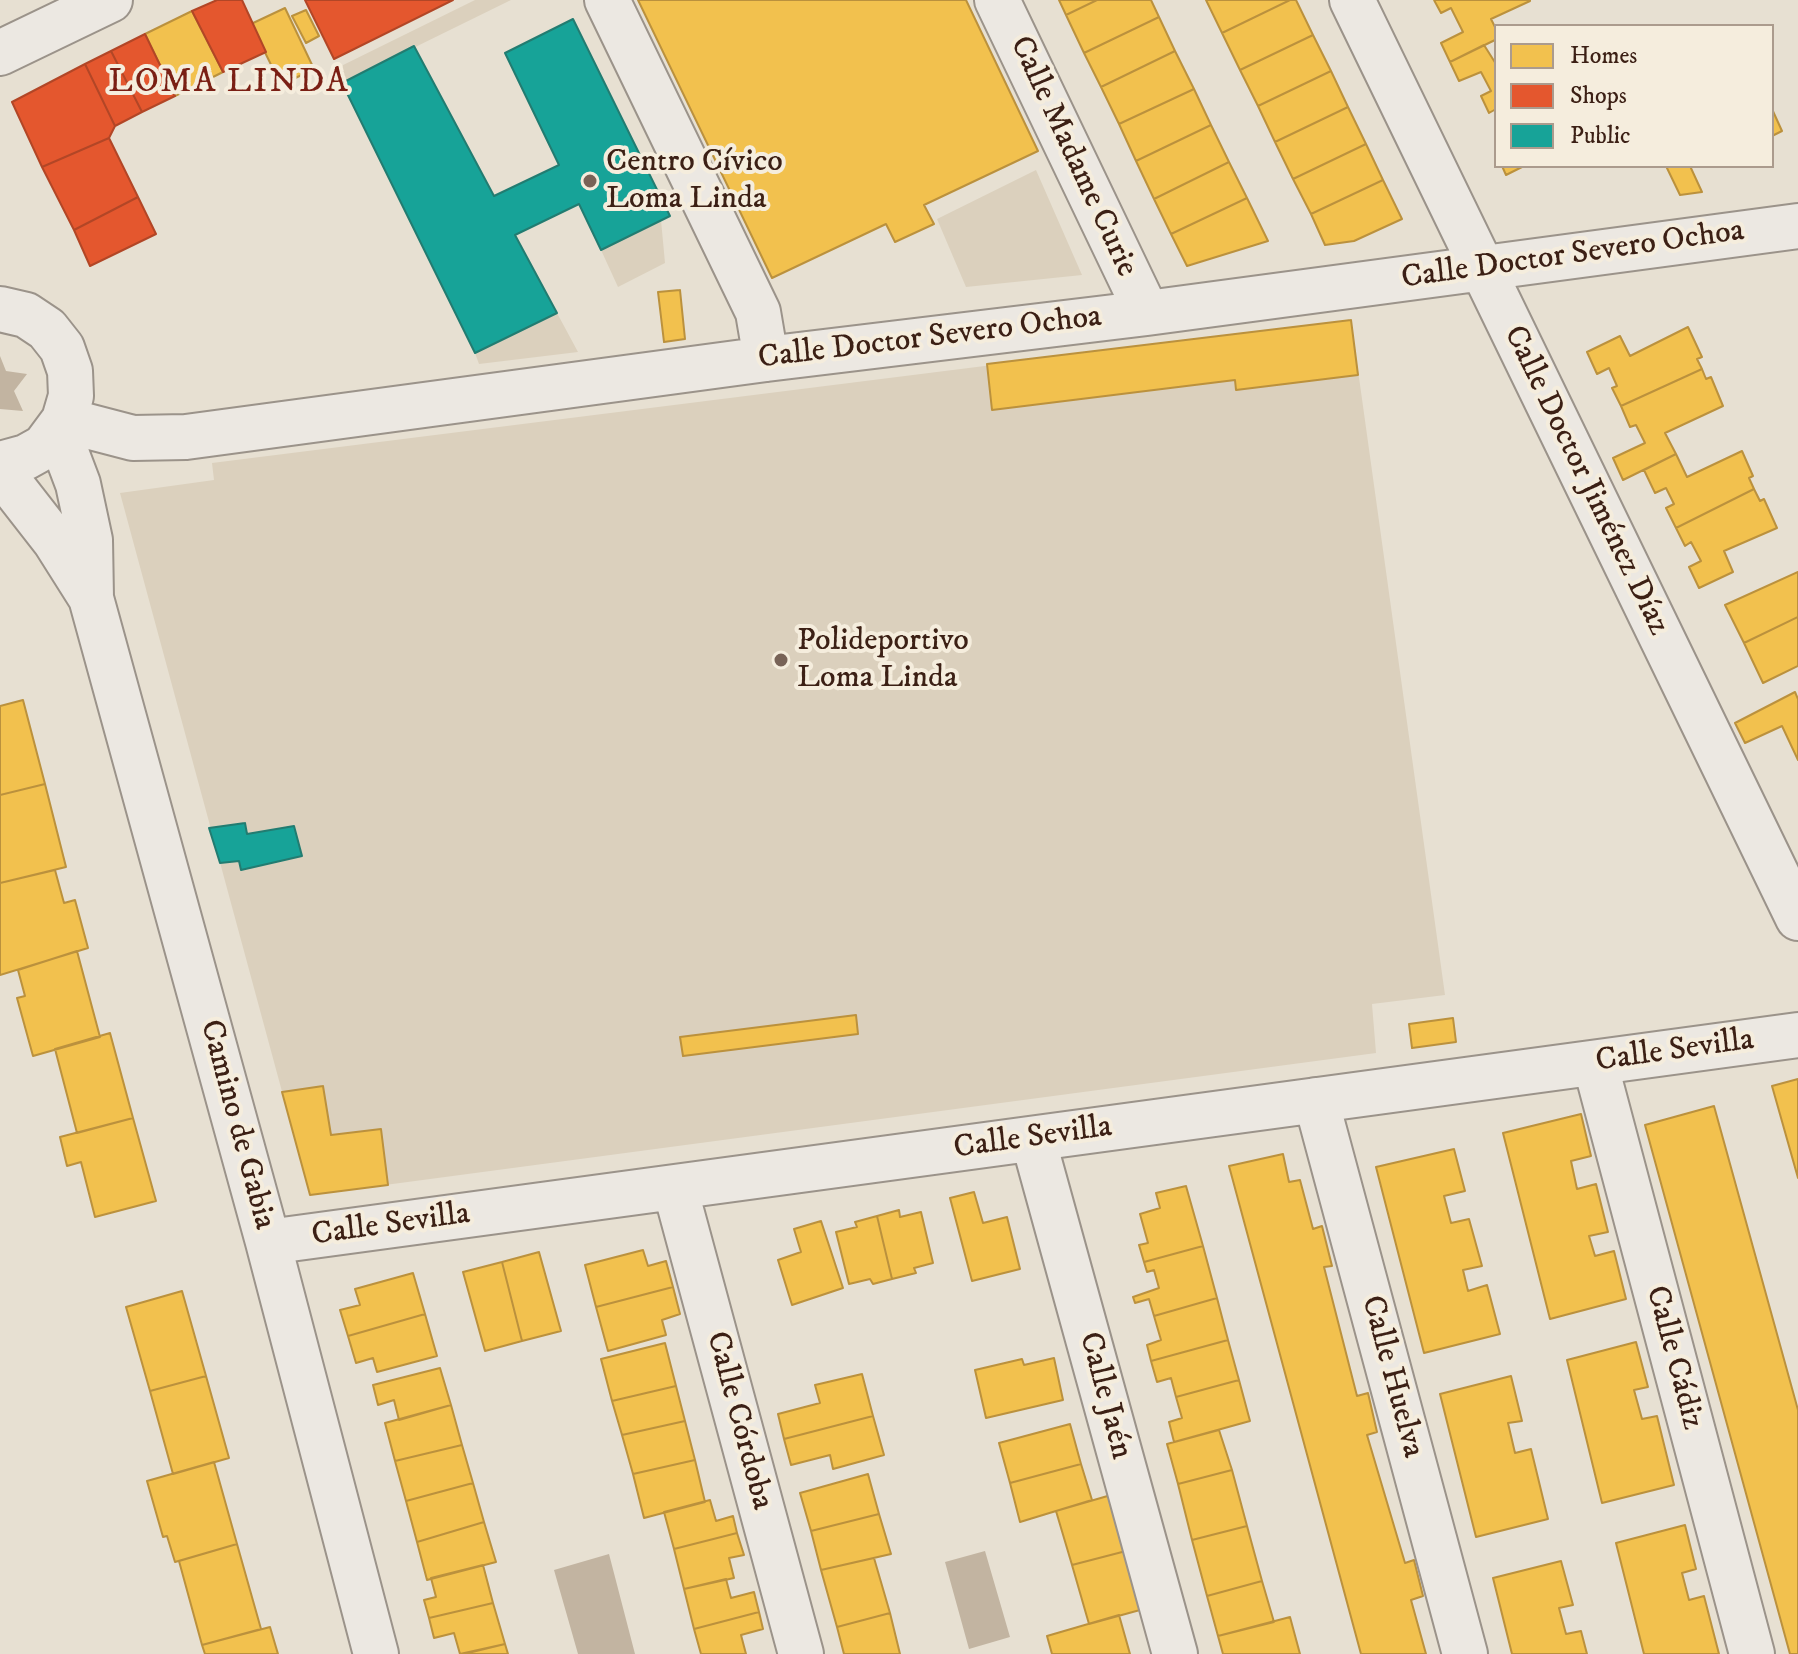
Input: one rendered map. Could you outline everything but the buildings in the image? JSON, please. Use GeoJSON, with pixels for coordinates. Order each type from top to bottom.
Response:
{"type":"FeatureCollection","features":[{"type":"Feature","properties":{"kind":"street"},"geometry":{"type":"LineString","coordinates":[[0,53],[110,0]]}},
{"type":"Feature","properties":{"kind":"street"},"geometry":{"type":"LineString","coordinates":[[607,0],[758,312],[766,359]]}},
{"type":"Feature","properties":{"kind":"street","name":"Calle Madame Curie"},"geometry":{"type":"LineString","coordinates":[[997,0],[1147,313]]}},
{"type":"Feature","properties":{"kind":"street","name":"Calle Doctor Jiménez Díaz"},"geometry":{"type":"LineString","coordinates":[[1352,0],[1798,918]]}},
{"type":"Feature","properties":{"kind":"street","name":"Calle Doctor Severo Ochoa"},"geometry":{"type":"LineString","coordinates":[[61,426],[133,438],[186,437],[1798,226]]}},
{"type":"Feature","properties":{"kind":"street"},"geometry":{"type":"LineString","coordinates":[[0,309],[26,315],[47,329],[62,348],[70,371],[71,396],[61,426],[44,447],[26,457],[0,464]]}},
{"type":"Feature","properties":{"kind":"street","name":"Camino de Gabia"},"geometry":{"type":"LineString","coordinates":[[61,426],[90,540],[91,598],[268,1242],[376,1654]]}},
{"type":"Feature","properties":{"kind":"street","name":"Camino de Gabia"},"geometry":{"type":"LineString","coordinates":[[0,477],[16,491],[55,541],[91,598]]}},
{"type":"Feature","properties":{"kind":"street","name":"Calle Sevilla"},"geometry":{"type":"LineString","coordinates":[[268,1242],[1798,1035]]}},
{"type":"Feature","properties":{"kind":"street","name":"Calle Cádiz"},"geometry":{"type":"LineString","coordinates":[[1595,1063],[1752,1654]]}},
{"type":"Feature","properties":{"kind":"street","name":"Calle Huelva"},"geometry":{"type":"LineString","coordinates":[[1316,1100],[1465,1654]]}},
{"type":"Feature","properties":{"kind":"street","name":"Calle Jaén"},"geometry":{"type":"LineString","coordinates":[[1033,1139],[1175,1654]]}},
{"type":"Feature","properties":{"kind":"street","name":"Calle Córdoba"},"geometry":{"type":"LineString","coordinates":[[675,1188],[801,1654]]}},
{"type":"Feature","properties":{"kind":"shaded area"},"geometry":{"type":"Polygon","coordinates":[[[475,0],[511,0],[342,83],[335,69],[475,0]]]}},
{"type":"Feature","properties":{"kind":"shaded area"},"geometry":{"type":"Polygon","coordinates":[[[1036,170],[1082,275],[966,287],[937,219],[1036,170]]]}},
{"type":"Feature","properties":{"kind":"shaded area"},"geometry":{"type":"Polygon","coordinates":[[[661,220],[665,263],[618,287],[601,250],[661,220]]]}},
{"type":"Feature","properties":{"kind":"shaded area"},"geometry":{"type":"Polygon","coordinates":[[[557,313],[578,352],[479,364],[475,353],[557,313]]]}},
{"type":"Feature","properties":{"kind":"shaded area","name":"Polideportivo Loma Linda"},"geometry":{"type":"Polygon","coordinates":[[[1351,320],[1445,995],[1372,1004],[1376,1053],[310,1195],[120,493],[214,480],[212,463],[1351,320]]]}},
{"type":"Feature","properties":{"kind":"shaded area"},"geometry":{"type":"Polygon","coordinates":[[[0,356],[6,371],[27,374],[14,391],[23,411],[0,409],[0,356]]]}},
{"type":"Feature","properties":{"kind":"shaded area"},"geometry":{"type":"Polygon","coordinates":[[[985,1551],[1010,1637],[969,1649],[945,1562],[985,1551]]]}},
{"type":"Feature","properties":{"kind":"shaded area"},"geometry":{"type":"Polygon","coordinates":[[[609,1554],[635,1654],[578,1654],[554,1570],[609,1554]]]}},
{"type":"Feature","properties":{"kind":"place","name":"Centro Cívico Loma Linda"},"geometry":{"type":"Point","coordinates":[590,181]}},
{"type":"Feature","properties":{"kind":"place","name":"Polideportivo Loma Linda"},"geometry":{"type":"Point","coordinates":[781,660]}},
{"type":"Feature","properties":{"kind":"district","name":"LOMA LINDA"},"geometry":{"type":"Point","coordinates":[229,84]}}]}
